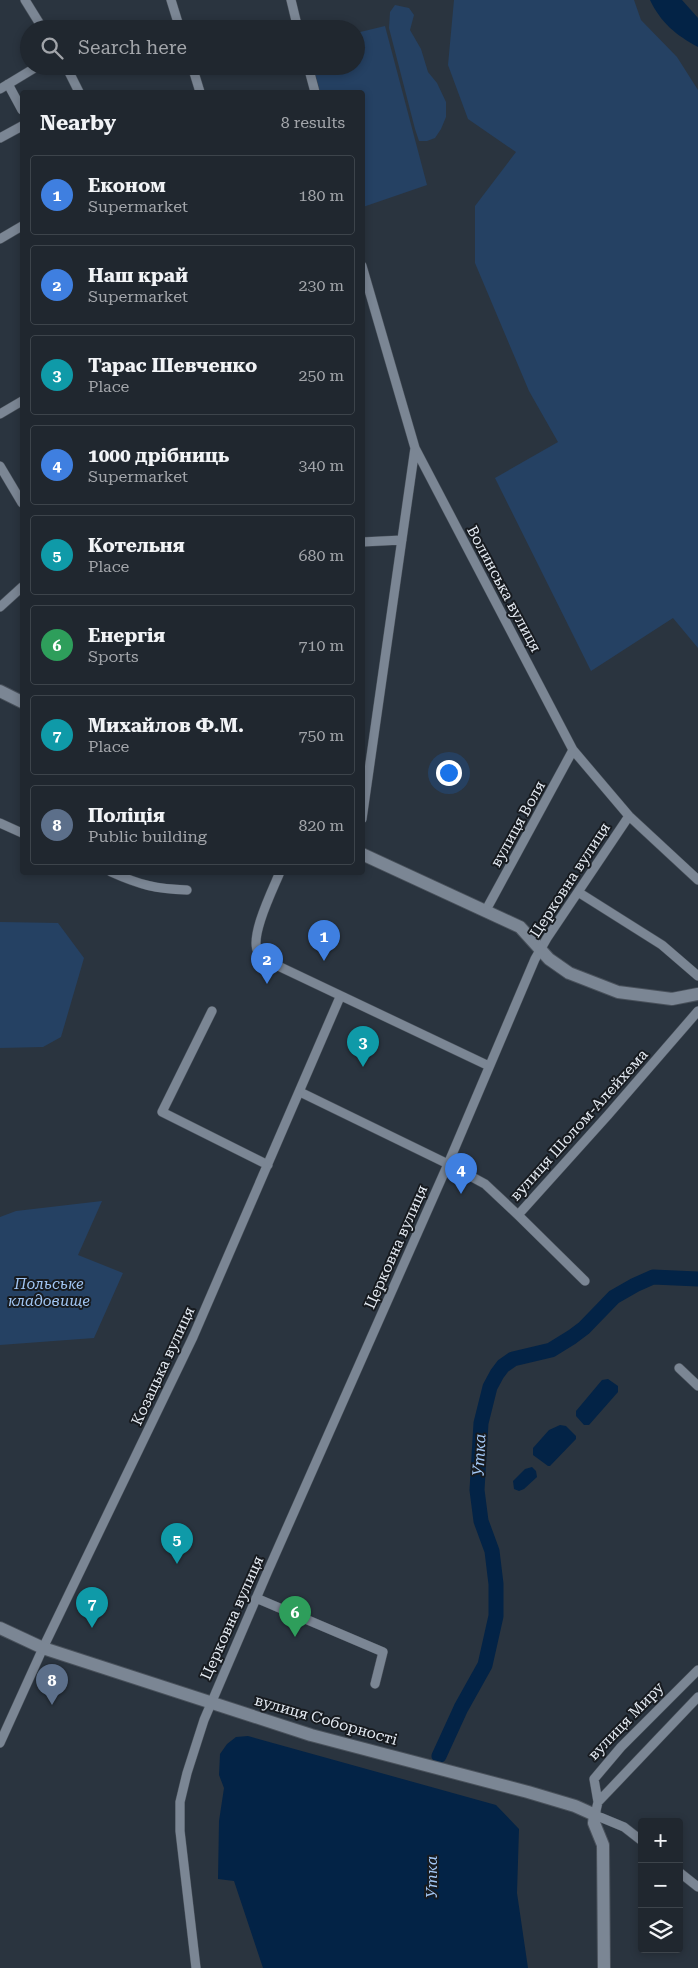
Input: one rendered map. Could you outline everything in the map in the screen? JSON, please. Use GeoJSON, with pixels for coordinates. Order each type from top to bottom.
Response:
{"type":"FeatureCollection","features":[{"type":"Feature","properties":{"kind":"main road"},"geometry":{"type":"LineString","coordinates":[[365,855],[520,927],[554,963],[569,973],[618,992],[672,999],[698,994]]}},
{"type":"Feature","properties":{"kind":"main road","name":"вулиця Соборності"},"geometry":{"type":"LineString","coordinates":[[0,1628],[43,1648],[310,1735],[528,1792],[574,1806],[596,1808]]}},
{"type":"Feature","properties":{"kind":"main road","name":"вулиця Миру"},"geometry":{"type":"LineString","coordinates":[[596,1808],[594,1823],[603,1845],[604,1968]]}},
{"type":"Feature","properties":{"kind":"street"},"geometry":{"type":"LineString","coordinates":[[25,0],[38,20]]}},
{"type":"Feature","properties":{"kind":"street"},"geometry":{"type":"LineString","coordinates":[[171,0],[177,20]]}},
{"type":"Feature","properties":{"kind":"street"},"geometry":{"type":"LineString","coordinates":[[291,0],[296,20]]}},
{"type":"Feature","properties":{"kind":"street"},"geometry":{"type":"LineString","coordinates":[[20,107],[4,86],[23,75]]}},
{"type":"Feature","properties":{"kind":"street"},"geometry":{"type":"LineString","coordinates":[[70,75],[78,90]]}},
{"type":"Feature","properties":{"kind":"street"},"geometry":{"type":"LineString","coordinates":[[195,75],[199,90]]}},
{"type":"Feature","properties":{"kind":"street"},"geometry":{"type":"LineString","coordinates":[[310,75],[314,90]]}},
{"type":"Feature","properties":{"kind":"street"},"geometry":{"type":"LineString","coordinates":[[0,138],[20,127]]}},
{"type":"Feature","properties":{"kind":"street"},"geometry":{"type":"LineString","coordinates":[[0,239],[20,227]]}},
{"type":"Feature","properties":{"kind":"street","name":"Волинська вулиця"},"geometry":{"type":"LineString","coordinates":[[365,276],[415,448],[573,750],[628,816],[698,880]]}},
{"type":"Feature","properties":{"kind":"street"},"geometry":{"type":"LineString","coordinates":[[0,414],[20,402]]}},
{"type":"Feature","properties":{"kind":"street"},"geometry":{"type":"LineString","coordinates":[[365,798],[415,448]]}},
{"type":"Feature","properties":{"kind":"street"},"geometry":{"type":"LineString","coordinates":[[0,466],[20,500]]}},
{"type":"Feature","properties":{"kind":"street"},"geometry":{"type":"LineString","coordinates":[[365,542],[402,540]]}},
{"type":"Feature","properties":{"kind":"street"},"geometry":{"type":"LineString","coordinates":[[0,607],[20,590]]}},
{"type":"Feature","properties":{"kind":"street","name":"вулиця Воля"},"geometry":{"type":"LineString","coordinates":[[486,910],[573,750]]}},
{"type":"Feature","properties":{"kind":"street","name":"Церковна вулиця"},"geometry":{"type":"LineString","coordinates":[[196,1968],[180,1831],[180,1802],[186,1773],[211,1702],[541,950],[628,816]]}},
{"type":"Feature","properties":{"kind":"street"},"geometry":{"type":"LineString","coordinates":[[0,823],[20,832]]}},
{"type":"Feature","properties":{"kind":"street"},"geometry":{"type":"LineString","coordinates":[[118,875],[137,884],[165,889],[187,890]]}},
{"type":"Feature","properties":{"kind":"street"},"geometry":{"type":"LineString","coordinates":[[279,875],[258,930],[256,939],[257,951],[274,964],[340,997],[489,1066]]}},
{"type":"Feature","properties":{"kind":"street"},"geometry":{"type":"LineString","coordinates":[[578,892],[662,945],[698,976]]}},
{"type":"Feature","properties":{"kind":"street","name":"Козацька вулиця"},"geometry":{"type":"LineString","coordinates":[[0,1742],[43,1648],[193,1337],[340,997]]}},
{"type":"Feature","properties":{"kind":"street"},"geometry":{"type":"LineString","coordinates":[[212,1011],[162,1112],[268,1165]]}},
{"type":"Feature","properties":{"kind":"street","name":"вулиця Шолом-Алейхема"},"geometry":{"type":"LineString","coordinates":[[300,1092],[485,1184],[518,1215],[698,1011]]}},
{"type":"Feature","properties":{"kind":"street"},"geometry":{"type":"LineString","coordinates":[[518,1215],[585,1281]]}},
{"type":"Feature","properties":{"kind":"street"},"geometry":{"type":"LineString","coordinates":[[679,1368],[698,1386]]}},
{"type":"Feature","properties":{"kind":"street"},"geometry":{"type":"LineString","coordinates":[[256,1598],[383,1652],[375,1684]]}},
{"type":"Feature","properties":{"kind":"street","name":"вулиця Миру"},"geometry":{"type":"LineString","coordinates":[[596,1808],[594,1779],[622,1747],[698,1670]]}},
{"type":"Feature","properties":{"kind":"street"},"geometry":{"type":"LineString","coordinates":[[596,1808],[698,1697]]}},
{"type":"Feature","properties":{"kind":"street","name":"вулиця Соборності"},"geometry":{"type":"LineString","coordinates":[[596,1808],[638,1838]]}},
{"type":"Feature","properties":{"kind":"street"},"geometry":{"type":"LineString","coordinates":[[683,1875],[698,1887]]}},
{"type":"Feature","properties":{"kind":"green space"},"geometry":{"type":"Polygon","coordinates":[[[454,0],[634,0],[641,20],[677,57],[698,90],[698,648],[673,618],[591,671],[495,478],[558,442],[529,391],[475,263],[475,206],[516,152],[468,119],[448,65],[454,0]]]}},
{"type":"Feature","properties":{"kind":"green space"},"geometry":{"type":"Polygon","coordinates":[[[395,5],[409,8],[414,15],[410,30],[421,49],[428,72],[437,83],[446,102],[446,117],[441,129],[435,138],[427,141],[419,141],[389,28],[390,12],[395,5]]]}},
{"type":"Feature","properties":{"kind":"green space"},"geometry":{"type":"Polygon","coordinates":[[[385,26],[427,185],[365,206],[365,90],[319,90],[315,75],[365,75],[365,31],[385,26]]]}},
{"type":"Feature","properties":{"kind":"green space"},"geometry":{"type":"Polygon","coordinates":[[[0,922],[58,923],[84,958],[61,1037],[43,1047],[0,1048],[0,922]]]}},
{"type":"Feature","properties":{"kind":"green space","name":"Польське кладовище"},"geometry":{"type":"Polygon","coordinates":[[[102,1201],[78,1255],[123,1273],[94,1338],[0,1345],[0,1217],[16,1211],[102,1201]]]}},
{"type":"Feature","properties":{"kind":"water"},"geometry":{"type":"Polygon","coordinates":[[[650,0],[682,0],[698,18],[698,47],[670,28],[650,0]]]}},
{"type":"Feature","properties":{"kind":"water"},"geometry":{"type":"Polygon","coordinates":[[[608,1379],[618,1386],[618,1392],[589,1425],[584,1425],[576,1416],[576,1411],[602,1380],[608,1379]]]}},
{"type":"Feature","properties":{"kind":"water"},"geometry":{"type":"Polygon","coordinates":[[[560,1425],[566,1426],[576,1436],[576,1439],[548,1466],[533,1455],[533,1448],[549,1430],[560,1425]]]}},
{"type":"Feature","properties":{"kind":"water"},"geometry":{"type":"Polygon","coordinates":[[[532,1467],[536,1471],[537,1477],[524,1489],[519,1491],[514,1489],[513,1481],[525,1469],[532,1467]]]}},
{"type":"Feature","properties":{"kind":"water"},"geometry":{"type":"Polygon","coordinates":[[[248,1736],[496,1805],[519,1829],[517,1893],[528,1968],[263,1968],[234,1881],[218,1879],[219,1821],[224,1788],[219,1775],[220,1754],[227,1744],[236,1737],[248,1736]]]}},
{"type":"Feature","properties":{"kind":"waterway","name":"Утка"},"geometry":{"type":"LineString","coordinates":[[439,1756],[461,1708],[485,1665],[496,1616],[496,1584],[492,1551],[481,1521],[477,1490],[481,1423],[490,1387],[497,1374],[503,1366],[513,1359],[551,1350],[572,1337],[584,1328],[614,1297],[635,1285],[653,1277],[698,1279]]}},
{"type":"Feature","properties":{"kind":"place","name":"Економ"},"geometry":{"type":"Point","coordinates":[324,961]}},
{"type":"Feature","properties":{"kind":"place","name":"Наш край"},"geometry":{"type":"Point","coordinates":[267,984]}},
{"type":"Feature","properties":{"kind":"place","name":"Тарас Шевченко"},"geometry":{"type":"Point","coordinates":[363,1067]}},
{"type":"Feature","properties":{"kind":"place","name":"1000 дрібниць"},"geometry":{"type":"Point","coordinates":[461,1194]}},
{"type":"Feature","properties":{"kind":"place","name":"Котельня"},"geometry":{"type":"Point","coordinates":[177,1564]}},
{"type":"Feature","properties":{"kind":"place","name":"Михайлов Ф.М."},"geometry":{"type":"Point","coordinates":[92,1628]}},
{"type":"Feature","properties":{"kind":"place","name":"Енергія"},"geometry":{"type":"Point","coordinates":[295,1637]}},
{"type":"Feature","properties":{"kind":"place","name":"Поліція"},"geometry":{"type":"Point","coordinates":[52,1705]}}]}
